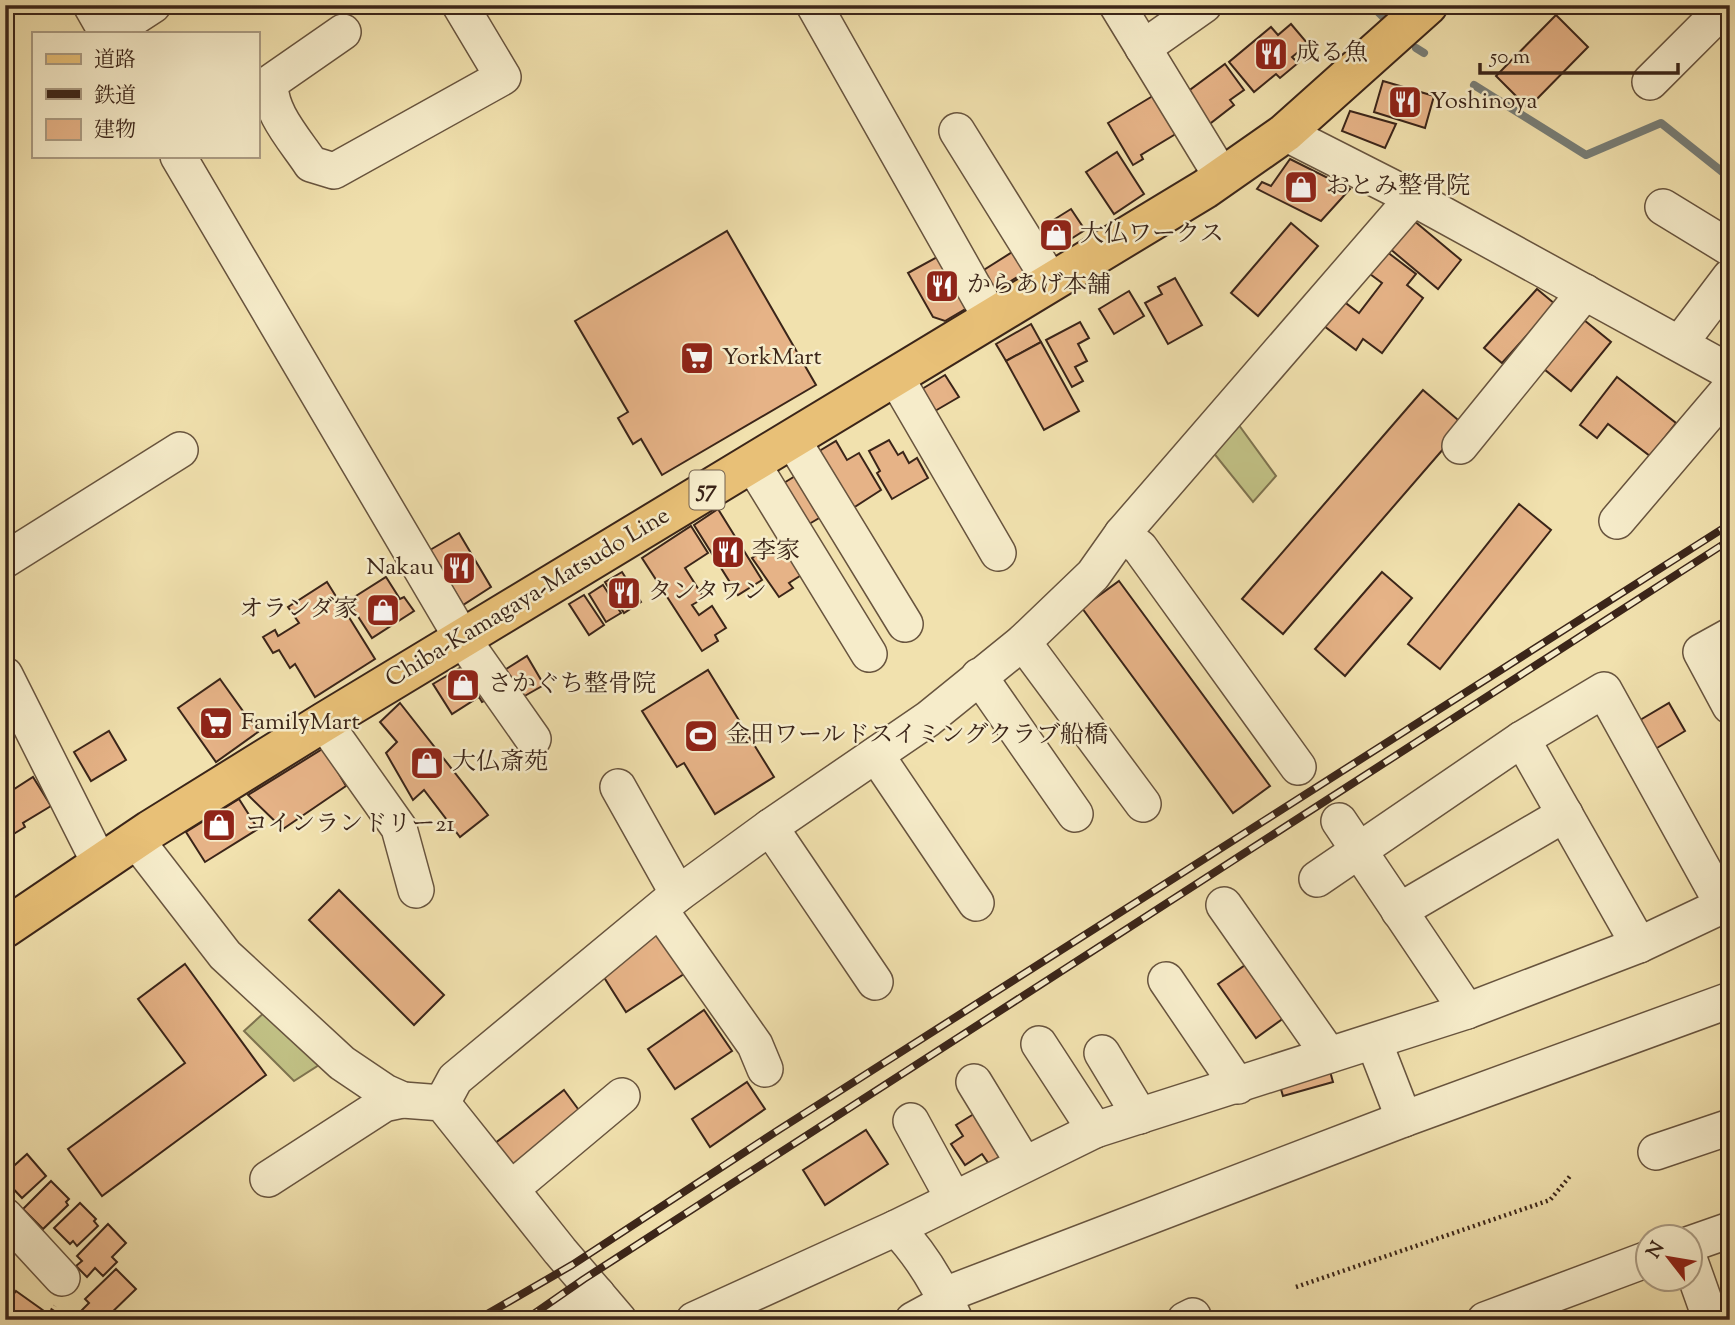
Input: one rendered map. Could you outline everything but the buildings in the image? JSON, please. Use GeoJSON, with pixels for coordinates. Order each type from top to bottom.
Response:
{"type":"FeatureCollection","features":[{"type":"Feature","properties":{"kind":"main road","name":"Chiba-Kamagaya-Matsudo Line"},"geometry":{"type":"LineString","coordinates":[[5,928],[100,864],[141,848],[324,722],[1222,177],[1293,137],[1408,23]]}},
{"type":"Feature","properties":{"kind":"street"},"geometry":{"type":"LineString","coordinates":[[91,5],[108,32]]}},
{"type":"Feature","properties":{"kind":"street"},"geometry":{"type":"LineString","coordinates":[[111,32],[153,5]]}},
{"type":"Feature","properties":{"kind":"street"},"geometry":{"type":"LineString","coordinates":[[343,32],[271,82],[266,115],[311,164],[334,171],[503,77],[460,5]]}},
{"type":"Feature","properties":{"kind":"street"},"geometry":{"type":"LineString","coordinates":[[814,5],[991,318]]}},
{"type":"Feature","properties":{"kind":"street"},"geometry":{"type":"LineString","coordinates":[[1117,5],[1222,177]]}},
{"type":"Feature","properties":{"kind":"street"},"geometry":{"type":"LineString","coordinates":[[1143,48],[1204,5]]}},
{"type":"Feature","properties":{"kind":"street"},"geometry":{"type":"LineString","coordinates":[[1650,82],[1727,5]]}},
{"type":"Feature","properties":{"kind":"street"},"geometry":{"type":"LineString","coordinates":[[957,131],[1051,282]]}},
{"type":"Feature","properties":{"kind":"street"},"geometry":{"type":"LineString","coordinates":[[1293,137],[1413,198],[1730,372]]}},
{"type":"Feature","properties":{"kind":"street"},"geometry":{"type":"LineString","coordinates":[[187,159],[462,638],[533,739]]}},
{"type":"Feature","properties":{"kind":"street"},"geometry":{"type":"LineString","coordinates":[[442,1103],[455,1079],[669,902],[769,827],[928,719],[1023,642],[1093,575],[1122,534],[1413,198]]}},
{"type":"Feature","properties":{"kind":"street"},"geometry":{"type":"LineString","coordinates":[[1663,208],[1730,248]]}},
{"type":"Feature","properties":{"kind":"street"},"geometry":{"type":"LineString","coordinates":[[1680,344],[1730,277]]}},
{"type":"Feature","properties":{"kind":"street"},"geometry":{"type":"LineString","coordinates":[[1460,446],[1585,292]]}},
{"type":"Feature","properties":{"kind":"street"},"geometry":{"type":"LineString","coordinates":[[895,376],[998,553]]}},
{"type":"Feature","properties":{"kind":"street"},"geometry":{"type":"LineString","coordinates":[[1617,521],[1730,388]]}},
{"type":"Feature","properties":{"kind":"street"},"geometry":{"type":"LineString","coordinates":[[792,439],[905,624]]}},
{"type":"Feature","properties":{"kind":"street"},"geometry":{"type":"LineString","coordinates":[[5,561],[180,450]]}},
{"type":"Feature","properties":{"kind":"street"},"geometry":{"type":"LineString","coordinates":[[752,463],[869,654]]}},
{"type":"Feature","properties":{"kind":"street"},"geometry":{"type":"LineString","coordinates":[[1122,534],[1140,548],[1298,767]]}},
{"type":"Feature","properties":{"kind":"street"},"geometry":{"type":"LineString","coordinates":[[1730,636],[1701,652],[1730,706]]}},
{"type":"Feature","properties":{"kind":"street"},"geometry":{"type":"LineString","coordinates":[[1023,642],[1143,804]]}},
{"type":"Feature","properties":{"kind":"street"},"geometry":{"type":"LineString","coordinates":[[5,675],[14,715],[100,864]]}},
{"type":"Feature","properties":{"kind":"street"},"geometry":{"type":"LineString","coordinates":[[979,676],[1075,814]]}},
{"type":"Feature","properties":{"kind":"street"},"geometry":{"type":"LineString","coordinates":[[694,1320],[896,1228],[1096,1130],[1467,1011],[1639,945],[1727,903],[1605,690],[1522,739],[1317,879]]}},
{"type":"Feature","properties":{"kind":"street"},"geometry":{"type":"LineString","coordinates":[[324,722],[399,828],[416,890]]}},
{"type":"Feature","properties":{"kind":"street"},"geometry":{"type":"LineString","coordinates":[[1522,739],[1639,945]]}},
{"type":"Feature","properties":{"kind":"street"},"geometry":{"type":"LineString","coordinates":[[876,755],[976,903]]}},
{"type":"Feature","properties":{"kind":"street"},"geometry":{"type":"LineString","coordinates":[[618,787],[669,902],[755,1045],[765,1069]]}},
{"type":"Feature","properties":{"kind":"street"},"geometry":{"type":"LineString","coordinates":[[1399,911],[1565,814]]}},
{"type":"Feature","properties":{"kind":"street"},"geometry":{"type":"LineString","coordinates":[[1339,821],[1467,1011]]}},
{"type":"Feature","properties":{"kind":"street"},"geometry":{"type":"LineString","coordinates":[[769,827],[875,982]]}},
{"type":"Feature","properties":{"kind":"street"},"geometry":{"type":"LineString","coordinates":[[141,848],[225,954],[348,1068],[385,1092],[403,1100]]}},
{"type":"Feature","properties":{"kind":"street"},"geometry":{"type":"LineString","coordinates":[[1224,905],[1329,1055]]}},
{"type":"Feature","properties":{"kind":"street"},"geometry":{"type":"LineString","coordinates":[[1166,980],[1238,1086]]}},
{"type":"Feature","properties":{"kind":"street"},"geometry":{"type":"LineString","coordinates":[[951,1309],[956,1291],[1404,1119],[1730,1000]]}},
{"type":"Feature","properties":{"kind":"street"},"geometry":{"type":"LineString","coordinates":[[1374,1042],[1404,1119]]}},
{"type":"Feature","properties":{"kind":"street"},"geometry":{"type":"LineString","coordinates":[[1040,1044],[1096,1130]]}},
{"type":"Feature","properties":{"kind":"street"},"geometry":{"type":"LineString","coordinates":[[1102,1053],[1140,1116]]}},
{"type":"Feature","properties":{"kind":"street"},"geometry":{"type":"LineString","coordinates":[[974,1082],[1024,1164]]}},
{"type":"Feature","properties":{"kind":"street"},"geometry":{"type":"LineString","coordinates":[[511,1189],[622,1096]]}},
{"type":"Feature","properties":{"kind":"street"},"geometry":{"type":"LineString","coordinates":[[268,1179],[384,1104],[403,1100],[442,1103],[608,1307],[559,1320]]}},
{"type":"Feature","properties":{"kind":"street"},"geometry":{"type":"LineString","coordinates":[[912,1121],[953,1198]]}},
{"type":"Feature","properties":{"kind":"street"},"geometry":{"type":"LineString","coordinates":[[1656,1152],[1730,1128]]}},
{"type":"Feature","properties":{"kind":"street"},"geometry":{"type":"LineString","coordinates":[[5,1216],[62,1278]]}},
{"type":"Feature","properties":{"kind":"street"},"geometry":{"type":"LineString","coordinates":[[896,1228],[914,1246],[951,1309]]}},
{"type":"Feature","properties":{"kind":"street"},"geometry":{"type":"LineString","coordinates":[[1704,1239],[1730,1230]]}},
{"type":"Feature","properties":{"kind":"street"},"geometry":{"type":"LineString","coordinates":[[1485,1320],[1634,1264]]}},
{"type":"Feature","properties":{"kind":"street"},"geometry":{"type":"LineString","coordinates":[[1701,1294],[1711,1320]]}},
{"type":"Feature","properties":{"kind":"street"},"geometry":{"type":"LineString","coordinates":[[913,1320],[935,1308],[951,1309]]}},
{"type":"Feature","properties":{"kind":"path"},"geometry":{"type":"LineString","coordinates":[[1297,1287],[1550,1200],[1571,1175]]}},
{"type":"Feature","properties":{"kind":"green space"},"geometry":{"type":"Polygon","coordinates":[[[1233,417],[1276,476],[1253,502],[1208,446],[1233,417]]]}},
{"type":"Feature","properties":{"kind":"green space"},"geometry":{"type":"Polygon","coordinates":[[[267,1010],[322,1063],[294,1081],[244,1031],[267,1010]]]}},
{"type":"Feature","properties":{"kind":"waterway"},"geometry":{"type":"LineString","coordinates":[[1371,5],[1383,17]]}},
{"type":"Feature","properties":{"kind":"waterway"},"geometry":{"type":"LineString","coordinates":[[1416,48],[1424,53]]}},
{"type":"Feature","properties":{"kind":"waterway"},"geometry":{"type":"LineString","coordinates":[[1474,85],[1586,155],[1661,123],[1730,178]]}},
{"type":"Feature","properties":{"kind":"railway"},"geometry":{"type":"LineString","coordinates":[[477,1320],[572,1265],[780,1129],[1730,524]]}},
{"type":"Feature","properties":{"kind":"railway"},"geometry":{"type":"LineString","coordinates":[[525,1320],[584,1279],[1730,540]]}},
{"type":"Feature","properties":{"kind":"place","name":"成る魚"},"geometry":{"type":"Point","coordinates":[1271,54]}},
{"type":"Feature","properties":{"kind":"place","name":"Yoshinoya"},"geometry":{"type":"Point","coordinates":[1405,102]}},
{"type":"Feature","properties":{"kind":"place","name":"おとみ整骨院"},"geometry":{"type":"Point","coordinates":[1301,187]}},
{"type":"Feature","properties":{"kind":"place","name":"大仏ワークス"},"geometry":{"type":"Point","coordinates":[1056,235]}},
{"type":"Feature","properties":{"kind":"place","name":"からあげ本舗"},"geometry":{"type":"Point","coordinates":[942,286]}},
{"type":"Feature","properties":{"kind":"place","name":"YorkMart"},"geometry":{"type":"Point","coordinates":[697,358]}},
{"type":"Feature","properties":{"kind":"place","name":"李家"},"geometry":{"type":"Point","coordinates":[728,552]}},
{"type":"Feature","properties":{"kind":"place","name":"Nakau"},"geometry":{"type":"Point","coordinates":[459,568]}},
{"type":"Feature","properties":{"kind":"place","name":"タンタワン"},"geometry":{"type":"Point","coordinates":[624,593]}},
{"type":"Feature","properties":{"kind":"place","name":"オランダ家"},"geometry":{"type":"Point","coordinates":[383,610]}},
{"type":"Feature","properties":{"kind":"place","name":"さかぐち整骨院"},"geometry":{"type":"Point","coordinates":[463,685]}},
{"type":"Feature","properties":{"kind":"place","name":"FamilyMart"},"geometry":{"type":"Point","coordinates":[216,723]}},
{"type":"Feature","properties":{"kind":"place","name":"金田ワールドスイミングクラブ船橋"},"geometry":{"type":"Point","coordinates":[701,736]}},
{"type":"Feature","properties":{"kind":"place","name":"大仏斎苑"},"geometry":{"type":"Point","coordinates":[427,763]}},
{"type":"Feature","properties":{"kind":"place","name":"コインランドリー21"},"geometry":{"type":"Point","coordinates":[219,825]}}]}
